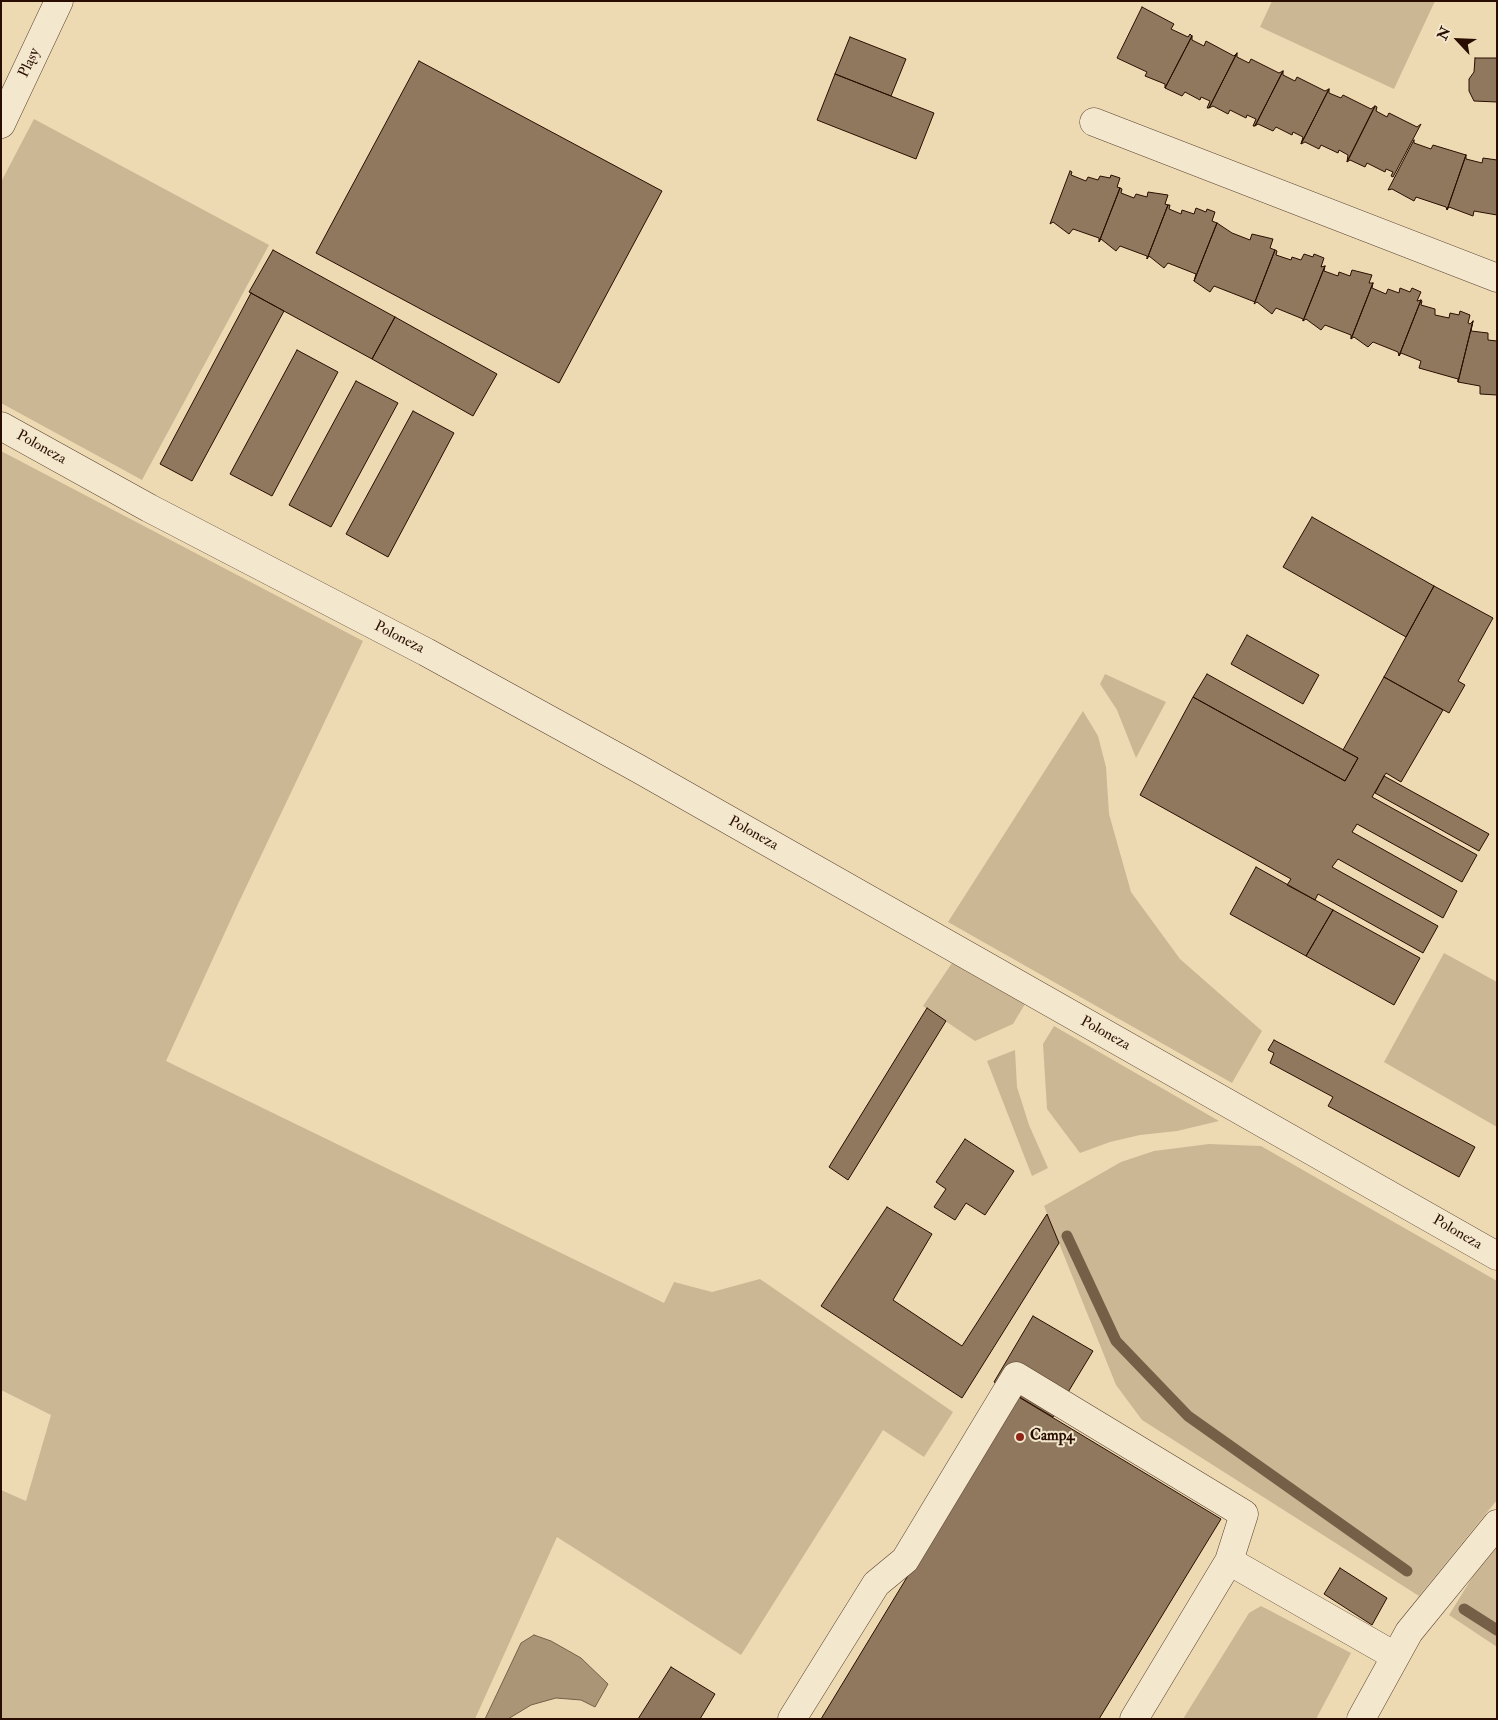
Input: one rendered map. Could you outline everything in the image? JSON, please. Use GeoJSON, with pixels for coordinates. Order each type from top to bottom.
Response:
{"type":"FeatureCollection","features":[{"type":"Feature","properties":{"kind":"street","name":"Pląsy"},"geometry":{"type":"LineString","coordinates":[[1,124],[59,1]]}},
{"type":"Feature","properties":{"kind":"street"},"geometry":{"type":"LineString","coordinates":[[1094,122],[1497,278]]}},
{"type":"Feature","properties":{"kind":"street","name":"Poloneza"},"geometry":{"type":"LineString","coordinates":[[1,426],[149,508],[426,652],[630,764],[1497,1256]]}},
{"type":"Feature","properties":{"kind":"street"},"geometry":{"type":"LineString","coordinates":[[792,1719],[876,1584],[905,1560],[1016,1376],[1244,1514],[1229,1561],[1134,1719]]}},
{"type":"Feature","properties":{"kind":"street"},"geometry":{"type":"LineString","coordinates":[[1361,1719],[1408,1632],[1497,1524]]}},
{"type":"Feature","properties":{"kind":"street"},"geometry":{"type":"LineString","coordinates":[[1229,1561],[1395,1656]]}},
{"type":"Feature","properties":{"kind":"shaded area"},"geometry":{"type":"Polygon","coordinates":[[[1272,1],[1435,1],[1394,89],[1260,27],[1272,1]]]}},
{"type":"Feature","properties":{"kind":"shaded area"},"geometry":{"type":"Polygon","coordinates":[[[34,119],[269,245],[142,480],[1,403],[1,182],[34,119]]]}},
{"type":"Feature","properties":{"kind":"shaded area"},"geometry":{"type":"Polygon","coordinates":[[[1,451],[363,641],[166,1061],[664,1303],[674,1282],[712,1292],[760,1279],[953,1412],[924,1457],[883,1430],[741,1655],[557,1537],[475,1719],[1,1719],[1,1490],[26,1501],[51,1415],[1,1390],[1,451]]]}},
{"type":"Feature","properties":{"kind":"shaded area"},"geometry":{"type":"Polygon","coordinates":[[[1105,674],[1166,702],[1136,758],[1117,710],[1100,684],[1105,674]]]}},
{"type":"Feature","properties":{"kind":"shaded area"},"geometry":{"type":"Polygon","coordinates":[[[1083,711],[1098,736],[1106,767],[1109,814],[1131,892],[1180,959],[1262,1031],[1232,1083],[948,922],[1083,711]]]}},
{"type":"Feature","properties":{"kind":"shaded area"},"geometry":{"type":"Polygon","coordinates":[[[1444,953],[1497,982],[1497,1127],[1384,1062],[1444,953]]]}},
{"type":"Feature","properties":{"kind":"shaded area"},"geometry":{"type":"Polygon","coordinates":[[[952,963],[1025,1004],[1013,1024],[975,1041],[923,1006],[952,963]]]}},
{"type":"Feature","properties":{"kind":"shaded area"},"geometry":{"type":"Polygon","coordinates":[[[1054,1026],[1219,1121],[1177,1131],[1140,1135],[1110,1142],[1080,1153],[1047,1109],[1043,1044],[1054,1026]]]}},
{"type":"Feature","properties":{"kind":"shaded area"},"geometry":{"type":"Polygon","coordinates":[[[1015,1050],[1017,1087],[1029,1125],[1048,1168],[1032,1176],[987,1061],[1015,1050]]]}},
{"type":"Feature","properties":{"kind":"shaded area"},"geometry":{"type":"Polygon","coordinates":[[[1209,1144],[1261,1146],[1497,1281],[1497,1500],[1419,1596],[1142,1420],[1116,1385],[1044,1206],[1121,1162],[1154,1151],[1209,1144]]]}},
{"type":"Feature","properties":{"kind":"shaded area"},"geometry":{"type":"Polygon","coordinates":[[[1497,1542],[1497,1647],[1449,1615],[1486,1555],[1497,1542]]]}},
{"type":"Feature","properties":{"kind":"shaded area"},"geometry":{"type":"Polygon","coordinates":[[[1261,1606],[1351,1653],[1316,1719],[1183,1719],[1249,1613],[1261,1606]]]}},
{"type":"Feature","properties":{"kind":"shaded area"},"geometry":{"type":"Polygon","coordinates":[[[534,1635],[551,1641],[581,1658],[608,1684],[595,1707],[581,1700],[556,1698],[531,1705],[508,1719],[485,1719],[521,1643],[534,1635]]]}},
{"type":"Feature","properties":{"kind":"building"},"geometry":{"type":"Polygon","coordinates":[[[1142,7],[1174,24],[1171,29],[1188,37],[1190,34],[1192,36],[1165,88],[1165,84],[1145,76],[1147,72],[1117,58],[1142,7]]]}},
{"type":"Feature","properties":{"kind":"building"},"geometry":{"type":"Polygon","coordinates":[[[1192,36],[1192,40],[1204,46],[1206,41],[1234,56],[1237,53],[1209,108],[1207,108],[1210,101],[1201,97],[1200,100],[1185,92],[1182,96],[1165,88],[1192,36]]]}},
{"type":"Feature","properties":{"kind":"building"},"geometry":{"type":"Polygon","coordinates":[[[850,37],[906,59],[891,96],[835,74],[850,37]]]}},
{"type":"Feature","properties":{"kind":"building"},"geometry":{"type":"Polygon","coordinates":[[[1237,53],[1237,57],[1249,63],[1251,59],[1279,73],[1283,71],[1255,126],[1253,126],[1256,119],[1247,115],[1246,118],[1230,110],[1228,114],[1213,106],[1209,108],[1237,53]]]}},
{"type":"Feature","properties":{"kind":"building"},"geometry":{"type":"Polygon","coordinates":[[[1475,58],[1497,58],[1497,102],[1474,101],[1469,91],[1469,79],[1474,72],[1475,58]]]}},
{"type":"Feature","properties":{"kind":"building"},"geometry":{"type":"Polygon","coordinates":[[[419,61],[662,191],[559,383],[316,253],[419,61]]]}},
{"type":"Feature","properties":{"kind":"building"},"geometry":{"type":"Polygon","coordinates":[[[1283,71],[1283,75],[1295,81],[1297,77],[1325,91],[1329,89],[1301,144],[1303,137],[1293,132],[1292,135],[1276,127],[1273,131],[1258,124],[1255,126],[1283,71]]]}},
{"type":"Feature","properties":{"kind":"building"},"geometry":{"type":"Polygon","coordinates":[[[835,74],[934,113],[916,159],[817,120],[835,74]]]}},
{"type":"Feature","properties":{"kind":"building"},"geometry":{"type":"Polygon","coordinates":[[[1329,89],[1329,93],[1341,98],[1343,95],[1371,109],[1375,106],[1347,162],[1348,155],[1339,150],[1338,153],[1321,145],[1319,149],[1305,142],[1301,144],[1329,89]]]}},
{"type":"Feature","properties":{"kind":"building"},"geometry":{"type":"Polygon","coordinates":[[[1375,106],[1377,107],[1376,111],[1387,117],[1389,113],[1417,127],[1421,124],[1393,177],[1391,176],[1393,172],[1386,169],[1385,172],[1367,163],[1365,167],[1350,160],[1347,162],[1375,106]]]}},
{"type":"Feature","properties":{"kind":"building"},"geometry":{"type":"Polygon","coordinates":[[[1414,140],[1414,143],[1431,149],[1433,145],[1466,155],[1447,210],[1446,207],[1416,197],[1414,201],[1392,189],[1388,190],[1414,140]]]}},
{"type":"Feature","properties":{"kind":"building"},"geometry":{"type":"Polygon","coordinates":[[[1466,155],[1466,159],[1482,163],[1483,158],[1497,160],[1497,215],[1474,211],[1473,216],[1449,207],[1447,210],[1466,155]]]}},
{"type":"Feature","properties":{"kind":"building"},"geometry":{"type":"Polygon","coordinates":[[[1070,171],[1072,172],[1071,175],[1086,181],[1088,177],[1098,180],[1100,176],[1110,178],[1111,175],[1120,178],[1117,187],[1120,188],[1099,242],[1099,238],[1073,229],[1069,234],[1053,222],[1050,224],[1070,171]]]}},
{"type":"Feature","properties":{"kind":"building"},"geometry":{"type":"Polygon","coordinates":[[[1120,188],[1122,189],[1121,193],[1134,198],[1136,194],[1147,197],[1148,192],[1168,195],[1165,204],[1168,205],[1147,259],[1147,256],[1120,246],[1116,251],[1101,239],[1099,242],[1120,188]]]}},
{"type":"Feature","properties":{"kind":"building"},"geometry":{"type":"Polygon","coordinates":[[[1168,205],[1170,205],[1169,209],[1181,214],[1182,210],[1194,214],[1196,208],[1206,212],[1207,209],[1215,212],[1212,221],[1217,223],[1194,281],[1196,274],[1168,263],[1164,268],[1149,256],[1147,259],[1168,205]]]}},
{"type":"Feature","properties":{"kind":"building"},"geometry":{"type":"Polygon","coordinates":[[[1217,223],[1232,233],[1250,240],[1252,234],[1273,239],[1270,248],[1275,250],[1255,302],[1214,286],[1210,292],[1194,281],[1217,223]]]}},
{"type":"Feature","properties":{"kind":"building"},"geometry":{"type":"Polygon","coordinates":[[[273,250],[395,317],[372,359],[249,292],[273,250]]]}},
{"type":"Feature","properties":{"kind":"building"},"geometry":{"type":"Polygon","coordinates":[[[1275,250],[1277,251],[1276,255],[1291,260],[1292,257],[1301,260],[1304,254],[1313,257],[1314,254],[1324,258],[1321,267],[1325,266],[1303,321],[1303,319],[1276,308],[1272,314],[1257,302],[1254,304],[1275,250]]]}},
{"type":"Feature","properties":{"kind":"building"},"geometry":{"type":"Polygon","coordinates":[[[1325,266],[1324,271],[1338,276],[1339,272],[1350,276],[1352,270],[1372,275],[1369,283],[1373,283],[1351,339],[1351,335],[1325,325],[1321,330],[1306,319],[1303,321],[1325,266]]]}},
{"type":"Feature","properties":{"kind":"building"},"geometry":{"type":"Polygon","coordinates":[[[1373,283],[1372,288],[1386,294],[1388,289],[1399,293],[1400,288],[1410,292],[1412,288],[1421,292],[1417,301],[1421,300],[1399,356],[1398,352],[1373,342],[1368,347],[1354,337],[1351,339],[1373,283]]]}},
{"type":"Feature","properties":{"kind":"building"},"geometry":{"type":"Polygon","coordinates":[[[251,293],[284,311],[192,481],[160,464],[251,293]]]}},
{"type":"Feature","properties":{"kind":"building"},"geometry":{"type":"Polygon","coordinates":[[[1421,300],[1421,305],[1435,309],[1435,315],[1449,318],[1450,313],[1459,315],[1460,311],[1470,315],[1468,323],[1470,324],[1473,321],[1458,382],[1458,379],[1419,368],[1421,361],[1401,353],[1399,356],[1421,300]]]}},
{"type":"Feature","properties":{"kind":"building"},"geometry":{"type":"Polygon","coordinates":[[[395,317],[497,374],[473,416],[372,359],[395,317]]]}},
{"type":"Feature","properties":{"kind":"building"},"geometry":{"type":"Polygon","coordinates":[[[1473,321],[1471,331],[1488,333],[1488,340],[1497,341],[1497,395],[1480,394],[1480,386],[1458,382],[1473,321]]]}},
{"type":"Feature","properties":{"kind":"building"},"geometry":{"type":"Polygon","coordinates":[[[297,350],[338,372],[272,496],[230,474],[297,350]]]}},
{"type":"Feature","properties":{"kind":"building"},"geometry":{"type":"Polygon","coordinates":[[[356,381],[398,403],[331,527],[289,505],[356,381]]]}},
{"type":"Feature","properties":{"kind":"building"},"geometry":{"type":"Polygon","coordinates":[[[413,411],[454,433],[388,557],[346,534],[413,411]]]}},
{"type":"Feature","properties":{"kind":"building"},"geometry":{"type":"Polygon","coordinates":[[[1312,517],[1434,586],[1406,637],[1283,567],[1312,517]]]}},
{"type":"Feature","properties":{"kind":"building"},"geometry":{"type":"Polygon","coordinates":[[[1434,586],[1493,618],[1458,681],[1465,685],[1449,713],[1384,677],[1434,586]]]}},
{"type":"Feature","properties":{"kind":"building"},"geometry":{"type":"Polygon","coordinates":[[[1247,635],[1319,675],[1303,704],[1231,664],[1247,635]]]}},
{"type":"Feature","properties":{"kind":"building"},"geometry":{"type":"Polygon","coordinates":[[[1207,674],[1358,758],[1345,781],[1193,697],[1207,674]]]}},
{"type":"Feature","properties":{"kind":"building"},"geometry":{"type":"Polygon","coordinates":[[[1384,677],[1443,710],[1401,782],[1386,773],[1372,797],[1477,855],[1462,882],[1357,824],[1352,832],[1457,891],[1443,918],[1338,859],[1332,867],[1438,926],[1423,953],[1318,894],[1315,900],[1287,885],[1291,879],[1140,795],[1193,697],[1345,781],[1358,758],[1343,750],[1384,677]]]}},
{"type":"Feature","properties":{"kind":"building"},"geometry":{"type":"Polygon","coordinates":[[[1384,776],[1489,834],[1479,851],[1375,793],[1384,776]]]}},
{"type":"Feature","properties":{"kind":"building"},"geometry":{"type":"Polygon","coordinates":[[[1256,867],[1333,910],[1306,956],[1230,914],[1256,867]]]}},
{"type":"Feature","properties":{"kind":"building"},"geometry":{"type":"Polygon","coordinates":[[[1333,910],[1420,958],[1394,1005],[1306,956],[1333,910]]]}},
{"type":"Feature","properties":{"kind":"building"},"geometry":{"type":"Polygon","coordinates":[[[927,1008],[946,1021],[848,1180],[829,1167],[927,1008]]]}},
{"type":"Feature","properties":{"kind":"building"},"geometry":{"type":"Polygon","coordinates":[[[1274,1040],[1475,1147],[1459,1177],[1328,1106],[1333,1097],[1270,1063],[1274,1053],[1268,1050],[1274,1040]]]}},
{"type":"Feature","properties":{"kind":"building"},"geometry":{"type":"Polygon","coordinates":[[[965,1139],[1014,1171],[985,1215],[966,1203],[955,1220],[934,1207],[946,1189],[936,1182],[965,1139]]]}},
{"type":"Feature","properties":{"kind":"building"},"geometry":{"type":"Polygon","coordinates":[[[887,1207],[932,1234],[893,1300],[962,1346],[1047,1214],[1059,1243],[962,1398],[821,1306],[887,1207]]]}},
{"type":"Feature","properties":{"kind":"building"},"geometry":{"type":"Polygon","coordinates":[[[1033,1316],[1093,1351],[1053,1417],[994,1382],[1033,1316]]]}},
{"type":"Feature","properties":{"kind":"building"},"geometry":{"type":"Polygon","coordinates":[[[1017,1396],[1221,1519],[1099,1719],[821,1719],[1017,1396]]]}},
{"type":"Feature","properties":{"kind":"building"},"geometry":{"type":"Polygon","coordinates":[[[1340,1568],[1387,1598],[1372,1625],[1324,1594],[1340,1568]]]}},
{"type":"Feature","properties":{"kind":"building"},"geometry":{"type":"Polygon","coordinates":[[[671,1667],[715,1694],[700,1719],[638,1719],[671,1667]]]}},
{"type":"Feature","properties":{"kind":"waterway"},"geometry":{"type":"LineString","coordinates":[[1067,1236],[1116,1341],[1188,1416],[1407,1571]]}},
{"type":"Feature","properties":{"kind":"waterway"},"geometry":{"type":"LineString","coordinates":[[1464,1609],[1497,1630]]}},
{"type":"Feature","properties":{"kind":"place","name":"Camp4"},"geometry":{"type":"Point","coordinates":[1020,1437]}}]}
